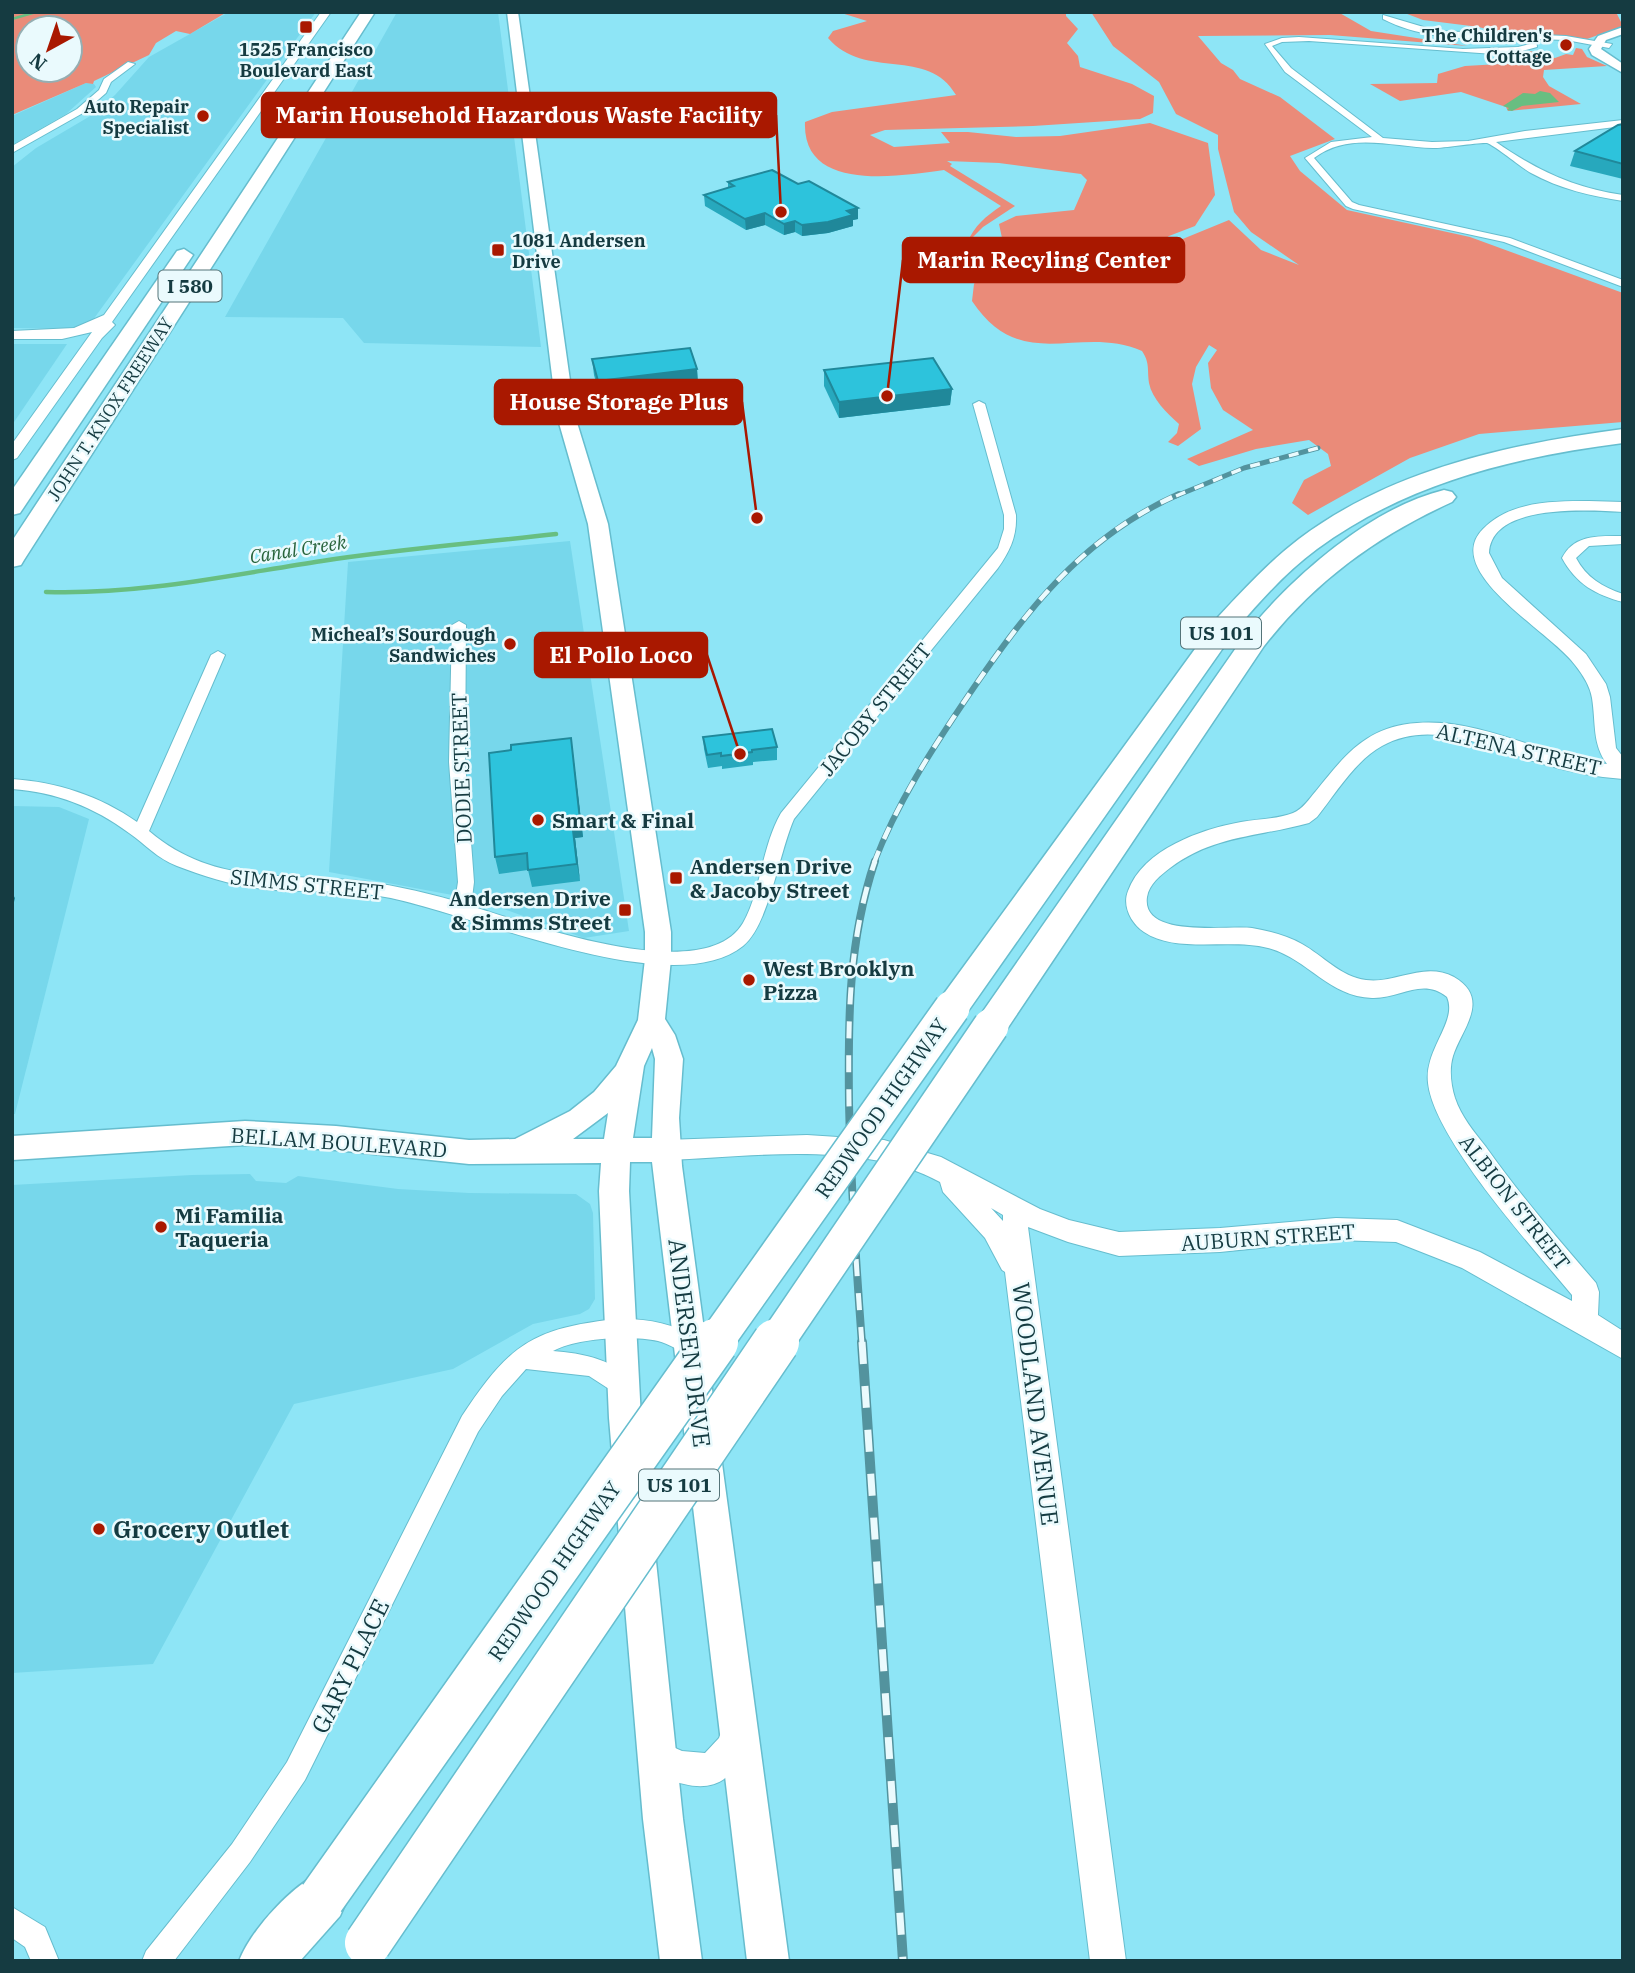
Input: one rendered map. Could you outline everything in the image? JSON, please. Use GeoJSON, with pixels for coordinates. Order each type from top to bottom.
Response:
{"type":"FeatureCollection","features":[{"type":"Feature","properties":{"kind":"highway"},"geometry":{"type":"LineString","coordinates":[[325,47],[348,12]]}},
{"type":"Feature","properties":{"kind":"highway","name":"JOHN T. KNOX FREEWAY"},"geometry":{"type":"LineString","coordinates":[[12,559],[368,12]]}},
{"type":"Feature","properties":{"kind":"highway","name":"JOHN T. KNOX FREEWAY"},"geometry":{"type":"LineString","coordinates":[[12,508],[192,243]]}},
{"type":"Feature","properties":{"kind":"highway","name":"REDWOOD HIGHWAY"},"geometry":{"type":"LineString","coordinates":[[277,1961],[952,1008],[1228,622],[1254,591],[1283,563],[1350,516],[1429,480],[1517,453],[1623,436]]}},
{"type":"Feature","properties":{"kind":"highway","name":"REDWOOD HIGHWAY"},"geometry":{"type":"LineString","coordinates":[[362,1952],[1254,641],[1281,607],[1308,579],[1374,531],[1450,495],[1536,468],[1623,453]]}},
{"type":"Feature","properties":{"kind":"highway"},"geometry":{"type":"LineString","coordinates":[[265,1961],[323,1898]]}},
{"type":"Feature","properties":{"kind":"main road"},"geometry":{"type":"LineString","coordinates":[[511,1153],[553,1136],[584,1119],[605,1101],[630,1066],[651,1020],[658,959],[656,920],[599,532],[566,416],[512,12]]}},
{"type":"Feature","properties":{"kind":"main road"},"geometry":{"type":"LineString","coordinates":[[1603,48],[1605,36],[1623,30]]}},
{"type":"Feature","properties":{"kind":"main road"},"geometry":{"type":"LineString","coordinates":[[1603,48],[1623,37]]}},
{"type":"Feature","properties":{"kind":"main road"},"geometry":{"type":"LineString","coordinates":[[1603,48],[1623,69]]}},
{"type":"Feature","properties":{"kind":"main road","name":"ANDERSEN DRIVE"},"geometry":{"type":"LineString","coordinates":[[651,1020],[661,1035],[668,1059],[666,1150],[768,1961]]}},
{"type":"Feature","properties":{"kind":"main road"},"geometry":{"type":"LineString","coordinates":[[630,1066],[616,1153],[614,1191],[623,1388],[657,1757],[681,1961]]}},
{"type":"Feature","properties":{"kind":"main road","name":"BELLAM BOULEVARD"},"geometry":{"type":"LineString","coordinates":[[12,1148],[245,1133],[313,1136],[435,1149],[511,1153],[666,1150]]}},
{"type":"Feature","properties":{"kind":"street"},"geometry":{"type":"LineString","coordinates":[[12,335],[66,335],[93,332],[107,327],[109,318],[326,12]]}},
{"type":"Feature","properties":{"kind":"street"},"geometry":{"type":"LineString","coordinates":[[1386,17],[1402,25],[1428,31],[1531,36],[1603,48]]}},
{"type":"Feature","properties":{"kind":"street"},"geometry":{"type":"LineString","coordinates":[[1381,141],[1288,70],[1268,46],[1278,40],[1328,40],[1463,51],[1515,51],[1534,45],[1531,36]]}},
{"type":"Feature","properties":{"kind":"street"},"geometry":{"type":"LineString","coordinates":[[12,150],[85,107],[105,88],[107,80],[131,64]]}},
{"type":"Feature","properties":{"kind":"street"},"geometry":{"type":"LineString","coordinates":[[1623,124],[1540,132],[1489,141],[1433,145],[1381,141],[1333,143],[1319,149],[1309,158],[1349,204],[1356,207],[1507,240],[1623,284]]}},
{"type":"Feature","properties":{"kind":"street"},"geometry":{"type":"LineString","coordinates":[[1489,141],[1543,178],[1592,193],[1623,198]]}},
{"type":"Feature","properties":{"kind":"street"},"geometry":{"type":"LineString","coordinates":[[12,455],[93,332]]}},
{"type":"Feature","properties":{"kind":"street","name":"JACOBY STREET"},"geometry":{"type":"LineString","coordinates":[[658,959],[709,954],[734,944],[744,935],[753,920],[771,858],[787,817],[1001,555],[1010,534],[1010,515],[979,404]]}},
{"type":"Feature","properties":{"kind":"street"},"geometry":{"type":"LineString","coordinates":[[1623,507],[1567,505],[1532,510],[1502,521],[1489,530],[1480,548],[1480,557],[1491,577],[1580,658],[1589,671],[1601,697],[1606,748],[1623,771]]}},
{"type":"Feature","properties":{"kind":"street"},"geometry":{"type":"LineString","coordinates":[[1623,540],[1588,542],[1576,547],[1569,558],[1579,575],[1587,582],[1623,598]]}},
{"type":"Feature","properties":{"kind":"street","name":"DODIE STREET"},"geometry":{"type":"LineString","coordinates":[[459,625],[457,762],[466,882],[462,909]]}},
{"type":"Feature","properties":{"kind":"street"},"geometry":{"type":"LineString","coordinates":[[140,833],[218,655]]}},
{"type":"Feature","properties":{"kind":"street","name":"ALTENA STREET"},"geometry":{"type":"LineString","coordinates":[[1136,889],[1165,862],[1203,840],[1228,831],[1302,818],[1364,747],[1392,733],[1429,727],[1460,730],[1583,768],[1623,771]]}},
{"type":"Feature","properties":{"kind":"street","name":"SIMMS STREET"},"geometry":{"type":"LineString","coordinates":[[12,784],[27,784],[92,802],[110,811],[161,852],[178,861],[224,876],[273,884],[356,886],[462,909],[597,950],[658,959]]}},
{"type":"Feature","properties":{"kind":"street","name":"ALBION STREET"},"geometry":{"type":"LineString","coordinates":[[1136,889],[1135,901],[1140,914],[1151,925],[1168,933],[1229,934],[1274,941],[1293,949],[1344,984],[1359,988],[1374,990],[1428,978],[1444,983],[1456,992],[1462,1008],[1456,1030],[1442,1056],[1440,1077],[1443,1100],[1496,1184],[1586,1292],[1584,1321]]}},
{"type":"Feature","properties":{"kind":"street"},"geometry":{"type":"LineString","coordinates":[[666,1150],[807,1145],[859,1147],[912,1157],[1017,1210]]}},
{"type":"Feature","properties":{"kind":"street"},"geometry":{"type":"LineString","coordinates":[[932,1165],[994,1230],[1021,1284]]}},
{"type":"Feature","properties":{"kind":"street","name":"AUBURN STREET"},"geometry":{"type":"LineString","coordinates":[[1017,1210],[1068,1231],[1119,1244],[1220,1240],[1336,1229],[1397,1231],[1471,1260],[1584,1321],[1623,1346]]}},
{"type":"Feature","properties":{"kind":"street","name":"WOODLAND AVENUE"},"geometry":{"type":"LineString","coordinates":[[1017,1210],[1014,1236],[1108,1961]]}},
{"type":"Feature","properties":{"kind":"street","name":"GARY PLACE"},"geometry":{"type":"LineString","coordinates":[[156,1961],[241,1853],[296,1772],[470,1424],[486,1399],[523,1359],[549,1341],[563,1336],[621,1328],[666,1332],[690,1345]]}},
{"type":"Feature","properties":{"kind":"street"},"geometry":{"type":"LineString","coordinates":[[523,1359],[594,1367],[606,1371],[623,1388]]}},
{"type":"Feature","properties":{"kind":"street"},"geometry":{"type":"LineString","coordinates":[[657,1757],[680,1768],[692,1770],[716,1766],[726,1758],[740,1727]]}},
{"type":"Feature","properties":{"kind":"street"},"geometry":{"type":"LineString","coordinates":[[12,1921],[35,1937],[45,1961]]}},
{"type":"Feature","properties":{"kind":"shaded area"},"geometry":{"type":"Polygon","coordinates":[[[12,12],[227,12],[190,34],[176,31],[156,43],[149,55],[94,81],[93,84],[84,84],[84,14],[14,14],[14,84],[84,84],[12,115],[12,12]]]}},
{"type":"Feature","properties":{"kind":"shaded area"},"geometry":{"type":"Polygon","coordinates":[[[229,12],[316,12],[90,324],[72,329],[12,328],[12,167],[36,148],[92,115],[115,95],[149,57],[229,12]]]}},
{"type":"Feature","properties":{"kind":"shaded area"},"geometry":{"type":"Polygon","coordinates":[[[397,12],[498,12],[541,347],[364,343],[343,318],[225,317],[397,12]]]}},
{"type":"Feature","properties":{"kind":"shaded area"},"geometry":{"type":"Polygon","coordinates":[[[838,12],[1066,12],[1066,16],[1078,29],[1067,43],[1078,56],[1080,67],[1132,84],[1154,96],[1153,113],[1140,119],[1033,126],[885,130],[870,135],[894,147],[950,143],[941,132],[1016,137],[1060,136],[1150,123],[1208,143],[1215,195],[1195,226],[1169,236],[1143,254],[1140,276],[1181,269],[1164,264],[1161,261],[1162,251],[1168,245],[1229,220],[1261,250],[1299,265],[1251,232],[1234,212],[1218,149],[1218,135],[1176,114],[1159,82],[1113,46],[1091,12],[1338,12],[1371,31],[1468,46],[1330,35],[1198,36],[1221,63],[1233,70],[1240,79],[1280,97],[1335,139],[1290,156],[1300,171],[1347,210],[1470,237],[1623,293],[1623,422],[1479,434],[1410,458],[1308,515],[1292,503],[1304,480],[1331,466],[1328,454],[1309,440],[1256,449],[1199,466],[1187,459],[1253,430],[1223,410],[1211,388],[1208,363],[1217,350],[1209,345],[1196,367],[1192,384],[1201,429],[1178,446],[1168,442],[1177,433],[1179,424],[1153,395],[1142,351],[1119,344],[1052,344],[1011,337],[991,324],[972,301],[974,284],[985,266],[1021,258],[1002,238],[999,224],[1016,216],[1074,210],[1087,180],[1081,174],[999,163],[947,161],[952,164],[950,166],[1015,206],[983,227],[967,243],[981,222],[1001,206],[944,170],[903,175],[856,175],[836,170],[819,160],[808,145],[805,122],[832,112],[956,95],[944,80],[929,71],[877,62],[843,51],[828,38],[833,31],[867,21],[838,12]]]}},
{"type":"Feature","properties":{"kind":"shaded area"},"geometry":{"type":"Polygon","coordinates":[[[1402,12],[1616,12],[1623,26],[1587,39],[1547,34],[1499,33],[1479,27],[1423,20],[1402,12]]]}},
{"type":"Feature","properties":{"kind":"shaded area"},"geometry":{"type":"Polygon","coordinates":[[[1576,48],[1582,49],[1587,57],[1607,66],[1544,70],[1543,77],[1549,86],[1581,104],[1508,111],[1506,107],[1461,92],[1400,101],[1370,84],[1437,83],[1438,74],[1465,66],[1517,63],[1506,53],[1530,51],[1555,58],[1566,54],[1573,55],[1576,48]]]}},
{"type":"Feature","properties":{"kind":"shaded area"},"geometry":{"type":"Polygon","coordinates":[[[84,84],[94,84],[96,87],[66,114],[12,145],[12,116],[84,84]]]}},
{"type":"Feature","properties":{"kind":"shaded area"},"geometry":{"type":"Polygon","coordinates":[[[1540,91],[1550,93],[1559,102],[1522,106],[1512,111],[1503,106],[1523,93],[1535,94],[1540,91]]]}},
{"type":"Feature","properties":{"kind":"shaded area"},"geometry":{"type":"Polygon","coordinates":[[[12,344],[67,344],[12,425],[12,344]]]}},
{"type":"Feature","properties":{"kind":"shaded area"},"geometry":{"type":"Polygon","coordinates":[[[570,541],[629,931],[584,938],[479,900],[329,872],[348,562],[570,541]]]}},
{"type":"Feature","properties":{"kind":"shaded area"},"geometry":{"type":"Polygon","coordinates":[[[12,806],[59,807],[89,819],[15,1114],[12,1114],[12,806]]]}},
{"type":"Feature","properties":{"kind":"shaded area"},"geometry":{"type":"Polygon","coordinates":[[[250,1174],[256,1181],[286,1183],[298,1176],[398,1189],[576,1194],[590,1204],[593,1213],[595,1299],[589,1309],[580,1314],[533,1324],[453,1369],[294,1404],[153,1664],[12,1673],[12,1185],[250,1174]]]}},
{"type":"Feature","properties":{"kind":"building"},"geometry":{"type":"Polygon","coordinates":[[[1623,124],[1623,164],[1575,151],[1618,125],[1623,124]]]}},
{"type":"Feature","properties":{"kind":"building"},"geometry":{"type":"Polygon","coordinates":[[[772,170],[798,184],[809,181],[858,208],[847,211],[853,215],[828,222],[802,225],[795,221],[784,224],[765,213],[745,219],[704,195],[734,186],[728,182],[772,170]]]}},
{"type":"Feature","properties":{"kind":"building"},"geometry":{"type":"Polygon","coordinates":[[[690,348],[697,369],[598,381],[592,359],[690,348]]]}},
{"type":"Feature","properties":{"kind":"building"},"geometry":{"type":"Polygon","coordinates":[[[933,358],[952,389],[839,402],[824,370],[933,358]]]}},
{"type":"Feature","properties":{"kind":"building"},"geometry":{"type":"Polygon","coordinates":[[[772,729],[777,747],[721,756],[721,753],[707,755],[703,737],[772,729]]]}},
{"type":"Feature","properties":{"kind":"building","name":"Smart & Final"},"geometry":{"type":"Polygon","coordinates":[[[571,738],[580,820],[572,822],[577,864],[528,870],[527,853],[495,857],[489,753],[511,750],[511,745],[571,738]]]}},
{"type":"Feature","properties":{"kind":"waterway"},"geometry":{"type":"LineString","coordinates":[[12,19],[36,12]]}},
{"type":"Feature","properties":{"kind":"waterway","name":"Canal Creek"},"geometry":{"type":"LineString","coordinates":[[46,592],[150,587],[351,557],[556,534]]}},
{"type":"Feature","properties":{"kind":"railway"},"geometry":{"type":"LineString","coordinates":[[1176,496],[1244,468],[1318,448]]}},
{"type":"Feature","properties":{"kind":"railway"},"geometry":{"type":"LineString","coordinates":[[874,863],[893,819],[929,756],[990,665],[1035,606],[1085,554],[1113,532],[1179,494]]}},
{"type":"Feature","properties":{"kind":"railway"},"geometry":{"type":"LineString","coordinates":[[862,1344],[851,1164],[849,1042],[859,921],[875,861]]}},
{"type":"Feature","properties":{"kind":"railway"},"geometry":{"type":"LineString","coordinates":[[862,1342],[903,1961]]}},
{"type":"Feature","properties":{"kind":"place","name":"1525 Francisco Boulevard East"},"geometry":{"type":"Point","coordinates":[306,27]}},
{"type":"Feature","properties":{"kind":"place","name":"The Children's Cottage"},"geometry":{"type":"Point","coordinates":[1566,45]}},
{"type":"Feature","properties":{"kind":"place","name":"Auto Repair Specialist"},"geometry":{"type":"Point","coordinates":[203,116]}},
{"type":"Feature","properties":{"kind":"place","name":"Marin Household Hazardous Waste Facility"},"geometry":{"type":"Point","coordinates":[781,212]}},
{"type":"Feature","properties":{"kind":"place","name":"1081 Andersen Drive"},"geometry":{"type":"Point","coordinates":[498,250]}},
{"type":"Feature","properties":{"kind":"place","name":"Marin Recyling Center"},"geometry":{"type":"Point","coordinates":[887,396]}},
{"type":"Feature","properties":{"kind":"place","name":"House Storage Plus"},"geometry":{"type":"Point","coordinates":[757,518]}},
{"type":"Feature","properties":{"kind":"place","name":"Micheal’s Sourdough Sandwiches"},"geometry":{"type":"Point","coordinates":[510,644]}},
{"type":"Feature","properties":{"kind":"place","name":"El Pollo Loco"},"geometry":{"type":"Point","coordinates":[740,754]}},
{"type":"Feature","properties":{"kind":"place","name":"Smart & Final"},"geometry":{"type":"Point","coordinates":[538,820]}},
{"type":"Feature","properties":{"kind":"place","name":"Andersen Drive & Jacoby Street"},"geometry":{"type":"Point","coordinates":[676,878]}},
{"type":"Feature","properties":{"kind":"place","name":"Andersen Drive & Simms Street"},"geometry":{"type":"Point","coordinates":[625,910]}},
{"type":"Feature","properties":{"kind":"place","name":"West Brooklyn Pizza"},"geometry":{"type":"Point","coordinates":[749,980]}},
{"type":"Feature","properties":{"kind":"place","name":"Mi Familia Taqueria"},"geometry":{"type":"Point","coordinates":[161,1227]}},
{"type":"Feature","properties":{"kind":"place","name":"Grocery Outlet"},"geometry":{"type":"Point","coordinates":[99,1529]}}]}
